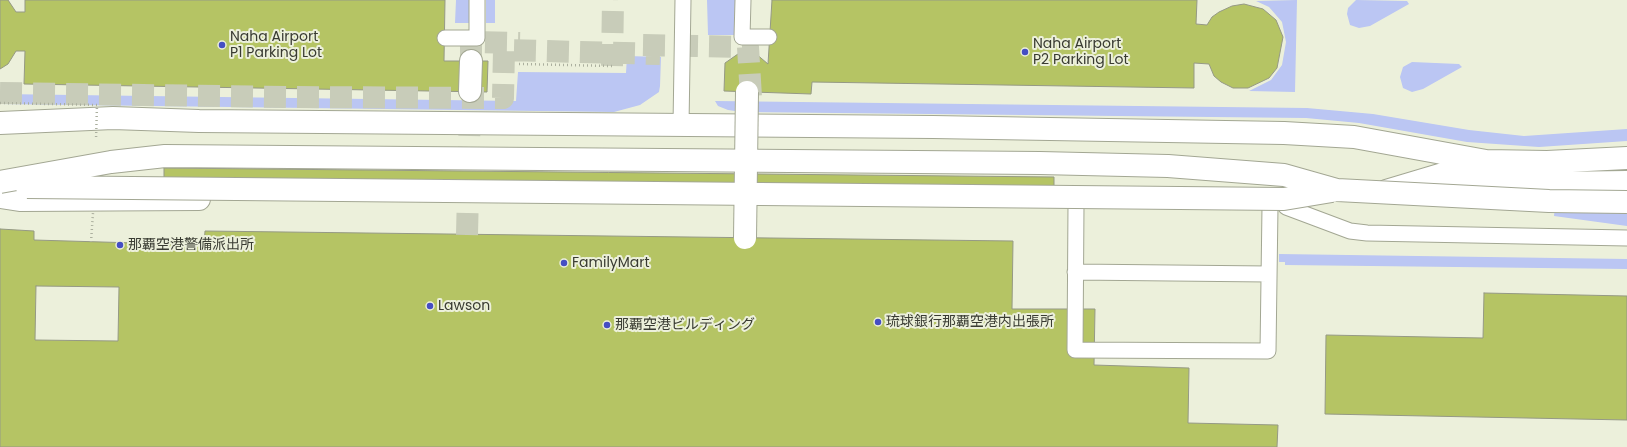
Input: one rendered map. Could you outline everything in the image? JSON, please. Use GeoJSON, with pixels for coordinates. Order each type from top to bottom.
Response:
{"type":"FeatureCollection","features":[{"type":"Feature","properties":{"kind":"street"},"geometry":{"type":"LineString","coordinates":[[470,92],[471,61]]}},
{"type":"Feature","properties":{"kind":"street"},"geometry":{"type":"LineString","coordinates":[[745,238],[747,92]]}},
{"type":"Feature","properties":{"kind":"street"},"geometry":{"type":"LineString","coordinates":[[0,123],[112,118],[199,121],[957,128],[1319,134],[1360,138],[1486,161],[1547,162],[1627,158]]}},
{"type":"Feature","properties":{"kind":"street"},"geometry":{"type":"LineString","coordinates":[[0,182],[143,157],[173,156],[1136,165],[1284,175],[1337,190]]}},
{"type":"Feature","properties":{"kind":"street"},"geometry":{"type":"LineString","coordinates":[[0,197],[21,200],[324,199],[1278,207],[1376,194],[1486,161]]}},
{"type":"Feature","properties":{"kind":"street"},"geometry":{"type":"LineString","coordinates":[[1429,178],[1555,183],[1627,182]]}},
{"type":"Feature","properties":{"kind":"street"},"geometry":{"type":"LineString","coordinates":[[0,187],[1284,199],[1337,190],[1549,201],[1627,202]]}},
{"type":"Feature","properties":{"kind":"lane"},"geometry":{"type":"LineString","coordinates":[[445,38],[477,38],[477,0]]}},
{"type":"Feature","properties":{"kind":"lane"},"geometry":{"type":"LineString","coordinates":[[682,125],[683,0]]}},
{"type":"Feature","properties":{"kind":"lane"},"geometry":{"type":"LineString","coordinates":[[742,0],[742,37],[769,38]]}},
{"type":"Feature","properties":{"kind":"lane"},"geometry":{"type":"LineString","coordinates":[[1076,205],[1075,350],[1268,351],[1268,274],[1278,207],[1350,230],[1367,233],[1627,238]]}},
{"type":"Feature","properties":{"kind":"lane"},"geometry":{"type":"LineString","coordinates":[[1075,272],[1268,274]]}},
{"type":"Feature","properties":{"kind":"path"},"geometry":{"type":"LineString","coordinates":[[519,64],[612,66]]}},
{"type":"Feature","properties":{"kind":"shaded area"},"geometry":{"type":"Polygon","coordinates":[[[456,0],[470,0],[470,23],[455,23],[456,0]]]}},
{"type":"Feature","properties":{"kind":"shaded area"},"geometry":{"type":"Polygon","coordinates":[[[486,0],[495,0],[495,23],[486,23],[486,0]]]}},
{"type":"Feature","properties":{"kind":"shaded area"},"geometry":{"type":"Polygon","coordinates":[[[707,0],[735,0],[734,35],[708,35],[707,0]]]}},
{"type":"Feature","properties":{"kind":"shaded area"},"geometry":{"type":"Polygon","coordinates":[[[1297,0],[1295,92],[1249,91],[1271,80],[1282,65],[1286,42],[1282,22],[1269,7],[1256,1],[1297,0]]]}},
{"type":"Feature","properties":{"kind":"shaded area"},"geometry":{"type":"Polygon","coordinates":[[[1356,0],[1407,1],[1409,4],[1370,26],[1359,28],[1350,25],[1347,14],[1348,8],[1356,0]]]}},
{"type":"Feature","properties":{"kind":"shaded area"},"geometry":{"type":"Polygon","coordinates":[[[627,56],[661,57],[659,92],[640,105],[614,112],[0,104],[0,94],[516,101],[518,72],[626,73],[627,56]]]}},
{"type":"Feature","properties":{"kind":"shaded area"},"geometry":{"type":"Polygon","coordinates":[[[1412,62],[1459,64],[1462,67],[1423,89],[1412,92],[1403,88],[1400,77],[1403,67],[1412,62]]]}},
{"type":"Feature","properties":{"kind":"shaded area"},"geometry":{"type":"Polygon","coordinates":[[[715,101],[1307,108],[1373,114],[1469,130],[1524,136],[1627,129],[1627,141],[1539,147],[1467,142],[1359,123],[1306,118],[742,112],[728,110],[718,106],[715,101]]]}},
{"type":"Feature","properties":{"kind":"shaded area"},"geometry":{"type":"Polygon","coordinates":[[[1556,196],[1627,196],[1627,226],[1554,216],[1556,196]]]}},
{"type":"Feature","properties":{"kind":"shaded area"},"geometry":{"type":"Polygon","coordinates":[[[1279,254],[1627,259],[1627,269],[1285,265],[1285,262],[1279,262],[1279,254]]]}},
{"type":"Feature","properties":{"kind":"building","name":"Naha Airport P1 Parking Lot"},"geometry":{"type":"Polygon","coordinates":[[[0,0],[8,0],[16,12],[25,12],[25,0],[445,0],[444,61],[488,61],[487,92],[24,84],[25,51],[16,51],[8,64],[0,69],[0,0]]]}},
{"type":"Feature","properties":{"kind":"building","name":"Naha Airport P2 Parking Lot"},"geometry":{"type":"Polygon","coordinates":[[[772,0],[1197,0],[1196,24],[1207,25],[1212,17],[1219,12],[1232,6],[1244,4],[1263,9],[1276,20],[1283,37],[1277,68],[1269,78],[1248,88],[1233,88],[1221,82],[1214,76],[1209,64],[1194,63],[1194,88],[812,82],[811,94],[724,91],[725,63],[748,47],[768,64],[772,0]]]}},
{"type":"Feature","properties":{"kind":"building"},"geometry":{"type":"Polygon","coordinates":[[[164,168],[1054,177],[1054,187],[164,178],[164,168]]]}},
{"type":"Feature","properties":{"kind":"building","name":"那覇空港ビルディング"},"geometry":{"type":"Polygon","coordinates":[[[0,229],[34,231],[34,240],[204,245],[205,231],[1013,241],[1012,309],[1095,309],[1094,365],[1189,368],[1188,423],[1278,425],[1277,447],[0,447],[0,229]],[[36,286],[35,340],[118,341],[119,287],[36,286]]]}},
{"type":"Feature","properties":{"kind":"building"},"geometry":{"type":"Polygon","coordinates":[[[1484,293],[1627,296],[1627,420],[1325,414],[1326,335],[1483,338],[1484,293]]]}},
{"type":"Feature","properties":{"kind":"tunnel"},"geometry":{"type":"LineString","coordinates":[[612,66],[613,0]]}},
{"type":"Feature","properties":{"kind":"tunnel"},"geometry":{"type":"LineString","coordinates":[[471,61],[471,42],[520,43]]}},
{"type":"Feature","properties":{"kind":"tunnel"},"geometry":{"type":"LineString","coordinates":[[643,45],[748,47],[751,97]]}},
{"type":"Feature","properties":{"kind":"tunnel"},"geometry":{"type":"LineString","coordinates":[[0,93],[503,98],[504,50],[660,54]]}},
{"type":"Feature","properties":{"kind":"tunnel"},"geometry":{"type":"LineString","coordinates":[[467,235],[470,105]]}},
{"type":"Feature","properties":{"kind":"place","name":"Naha Airport P1 Parking Lot"},"geometry":{"type":"Point","coordinates":[222,45]}},
{"type":"Feature","properties":{"kind":"place","name":"Naha Airport P2 Parking Lot"},"geometry":{"type":"Point","coordinates":[1025,52]}},
{"type":"Feature","properties":{"kind":"place","name":"那覇空港警備派出所"},"geometry":{"type":"Point","coordinates":[120,245]}},
{"type":"Feature","properties":{"kind":"place","name":"FamilyMart"},"geometry":{"type":"Point","coordinates":[564,263]}},
{"type":"Feature","properties":{"kind":"place","name":"Lawson"},"geometry":{"type":"Point","coordinates":[430,306]}},
{"type":"Feature","properties":{"kind":"place","name":"琉球銀行那覇空港内出張所"},"geometry":{"type":"Point","coordinates":[878,322]}},
{"type":"Feature","properties":{"kind":"place","name":"那覇空港ビルディング"},"geometry":{"type":"Point","coordinates":[607,325]}}]}
